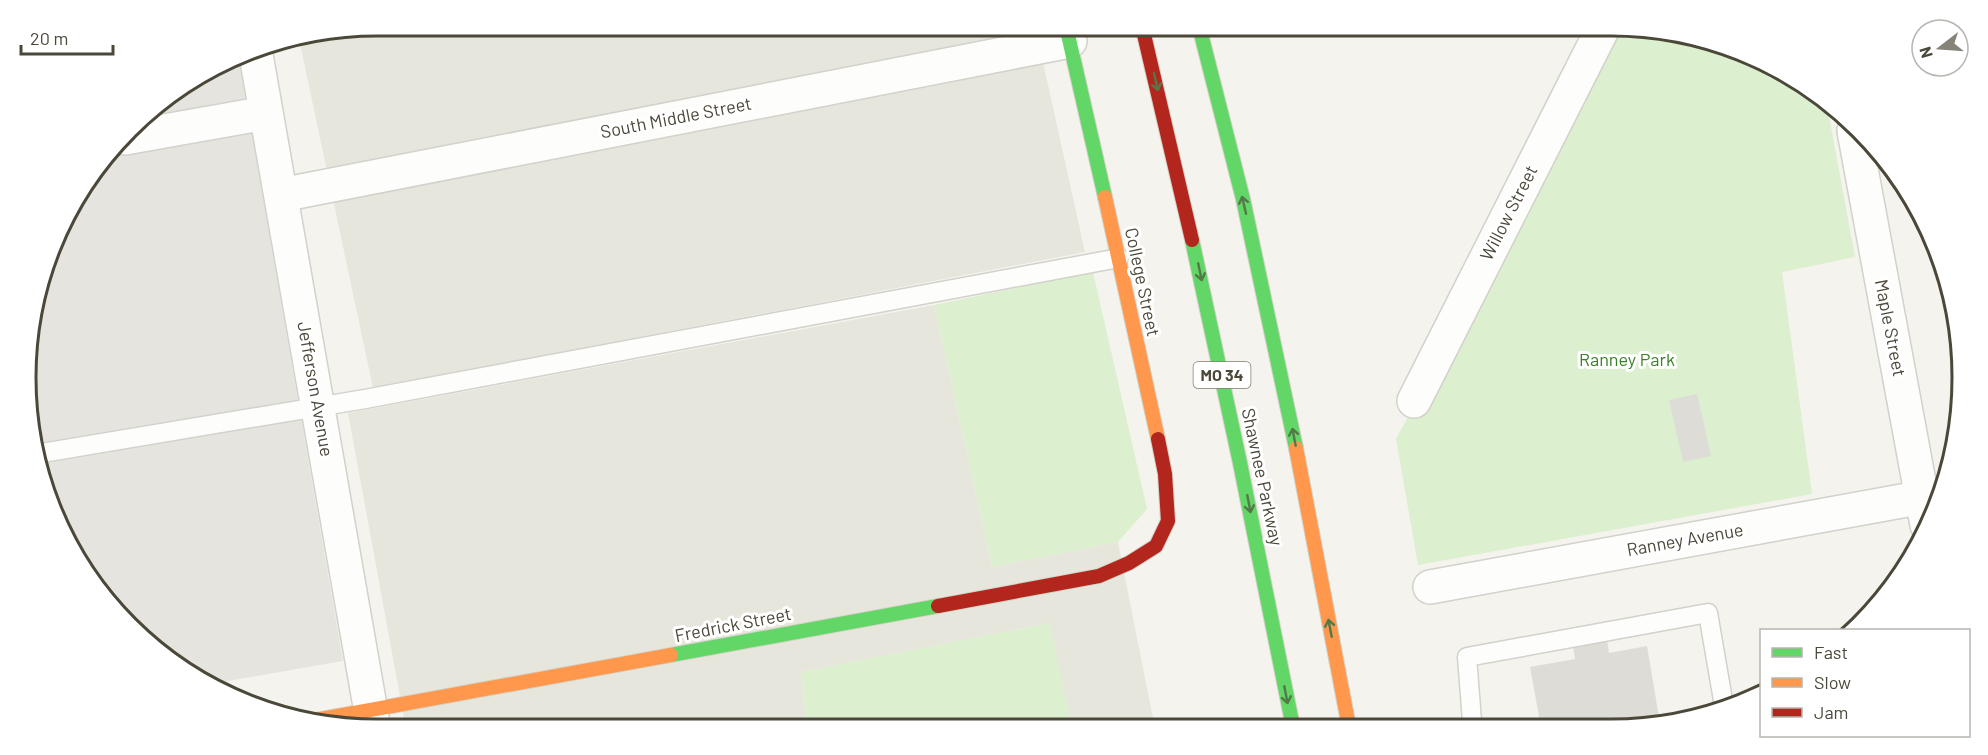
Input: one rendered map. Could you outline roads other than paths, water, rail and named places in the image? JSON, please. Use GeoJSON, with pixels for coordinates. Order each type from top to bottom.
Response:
{"type":"FeatureCollection","features":[{"type":"Feature","properties":{"kind":"main road","name":"College Street"},"geometry":{"type":"LineString","coordinates":[[1069,36],[1165,474],[1168,521],[1156,546]]}},
{"type":"Feature","properties":{"kind":"main road","name":"Shawnee Parkway"},"geometry":{"type":"LineString","coordinates":[[1144,36],[1243,469],[1291,719]]}},
{"type":"Feature","properties":{"kind":"main road","name":"Shawnee Parkway"},"geometry":{"type":"LineString","coordinates":[[1202,36],[1281,372],[1347,719]]}},
{"type":"Feature","properties":{"kind":"main road","name":"Fredrick Street"},"geometry":{"type":"LineString","coordinates":[[378,719],[1098,576],[1129,563],[1156,546]]}},
{"type":"Feature","properties":{"kind":"street","name":"South Middle Street"},"geometry":{"type":"LineString","coordinates":[[281,195],[1053,36]]}},
{"type":"Feature","properties":{"kind":"street","name":"Willow Street"},"geometry":{"type":"LineString","coordinates":[[1414,401],[1599,36]]}},
{"type":"Feature","properties":{"kind":"street","name":"Jefferson Avenue"},"geometry":{"type":"LineString","coordinates":[[256,58],[373,719]]}},
{"type":"Feature","properties":{"kind":"street"},"geometry":{"type":"LineString","coordinates":[[136,136],[266,112]]}},
{"type":"Feature","properties":{"kind":"street","name":"Maple Street"},"geometry":{"type":"LineString","coordinates":[[1856,140],[1929,500]]}},
{"type":"Feature","properties":{"kind":"street","name":"Ranney Avenue"},"geometry":{"type":"LineString","coordinates":[[1430,587],[1927,505]]}},
{"type":"Feature","properties":{"kind":"lane"},"geometry":{"type":"LineString","coordinates":[[45,453],[318,408],[1119,258]]}},
{"type":"Feature","properties":{"kind":"lane"},"geometry":{"type":"LineString","coordinates":[[1472,719],[1467,657],[1708,612],[1723,700]]}},
{"type":"Feature","properties":{"kind":"park label","name":"Ranney Park"},"geometry":{"type":"Point","coordinates":[1627,360]}}]}
